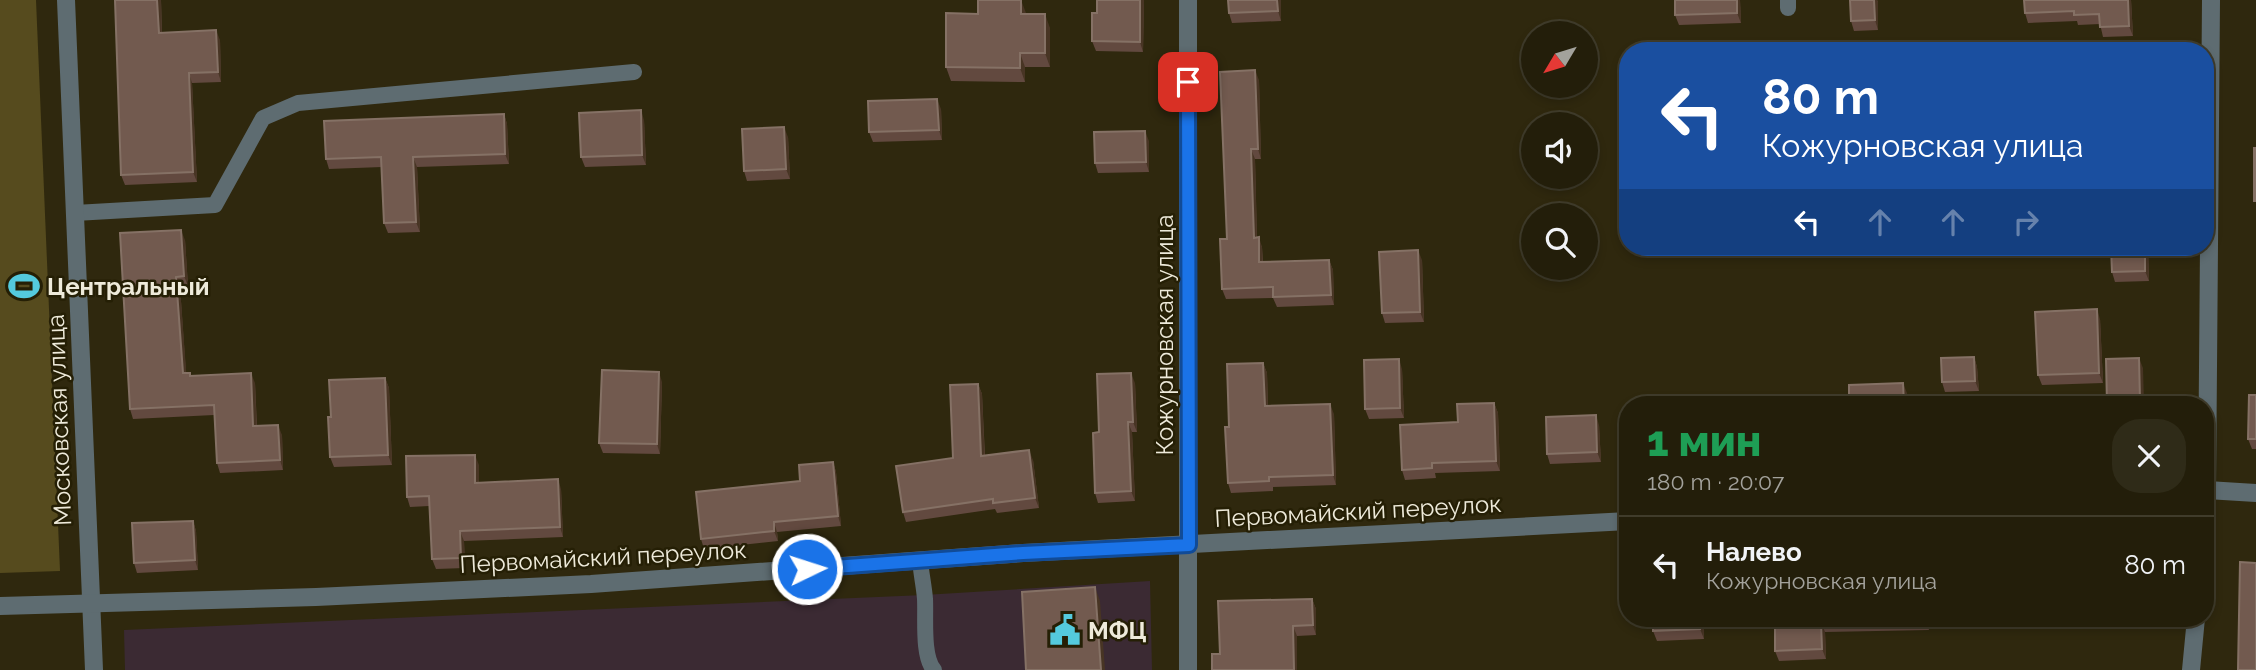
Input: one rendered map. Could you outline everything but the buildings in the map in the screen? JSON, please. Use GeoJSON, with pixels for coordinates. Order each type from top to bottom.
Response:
{"type":"FeatureCollection","features":[{"type":"Feature","properties":{"kind":"street","name":"Московская улица"},"geometry":{"type":"LineString","coordinates":[[66,0],[94,670]]}},
{"type":"Feature","properties":{"kind":"street","name":"Кожурновская улица"},"geometry":{"type":"LineString","coordinates":[[1188,0],[1188,670]]}},
{"type":"Feature","properties":{"kind":"street"},"geometry":{"type":"LineString","coordinates":[[2211,0],[2211,42]]}},
{"type":"Feature","properties":{"kind":"street"},"geometry":{"type":"LineString","coordinates":[[2207,396],[2208,256]]}},
{"type":"Feature","properties":{"kind":"street"},"geometry":{"type":"LineString","coordinates":[[2214,490],[2256,493]]}},
{"type":"Feature","properties":{"kind":"street","name":"Первомайский переулок"},"geometry":{"type":"LineString","coordinates":[[0,606],[316,597],[592,584],[919,560],[1619,521]]}},
{"type":"Feature","properties":{"kind":"street"},"geometry":{"type":"LineString","coordinates":[[2191,670],[2195,627]]}},
{"type":"Feature","properties":{"kind":"lane"},"geometry":{"type":"LineString","coordinates":[[75,213],[215,205],[264,118],[298,103],[634,72]]}},
{"type":"Feature","properties":{"kind":"lane"},"geometry":{"type":"LineString","coordinates":[[919,560],[925,596],[927,653],[929,665],[934,670]]}},
{"type":"Feature","properties":{"kind":"shaded area","name":"Центральный"},"geometry":{"type":"Polygon","coordinates":[[[0,0],[36,0],[60,571],[0,573],[0,0]]]}},
{"type":"Feature","properties":{"kind":"shaded area"},"geometry":{"type":"Polygon","coordinates":[[[1150,581],[1152,670],[125,670],[124,630],[924,595],[1150,581]]]}},
{"type":"Feature","properties":{"kind":"place","name":"Центральный"},"geometry":{"type":"Point","coordinates":[24,286]}},
{"type":"Feature","properties":{"kind":"place","name":"МФЦ"},"geometry":{"type":"Point","coordinates":[1065,630]}},
{"type":"Feature","properties":{"kind":"route"},"geometry":{"type":"LineString","coordinates":[[807,569],[1023,553],[1189,545],[1188,82]]}}]}
